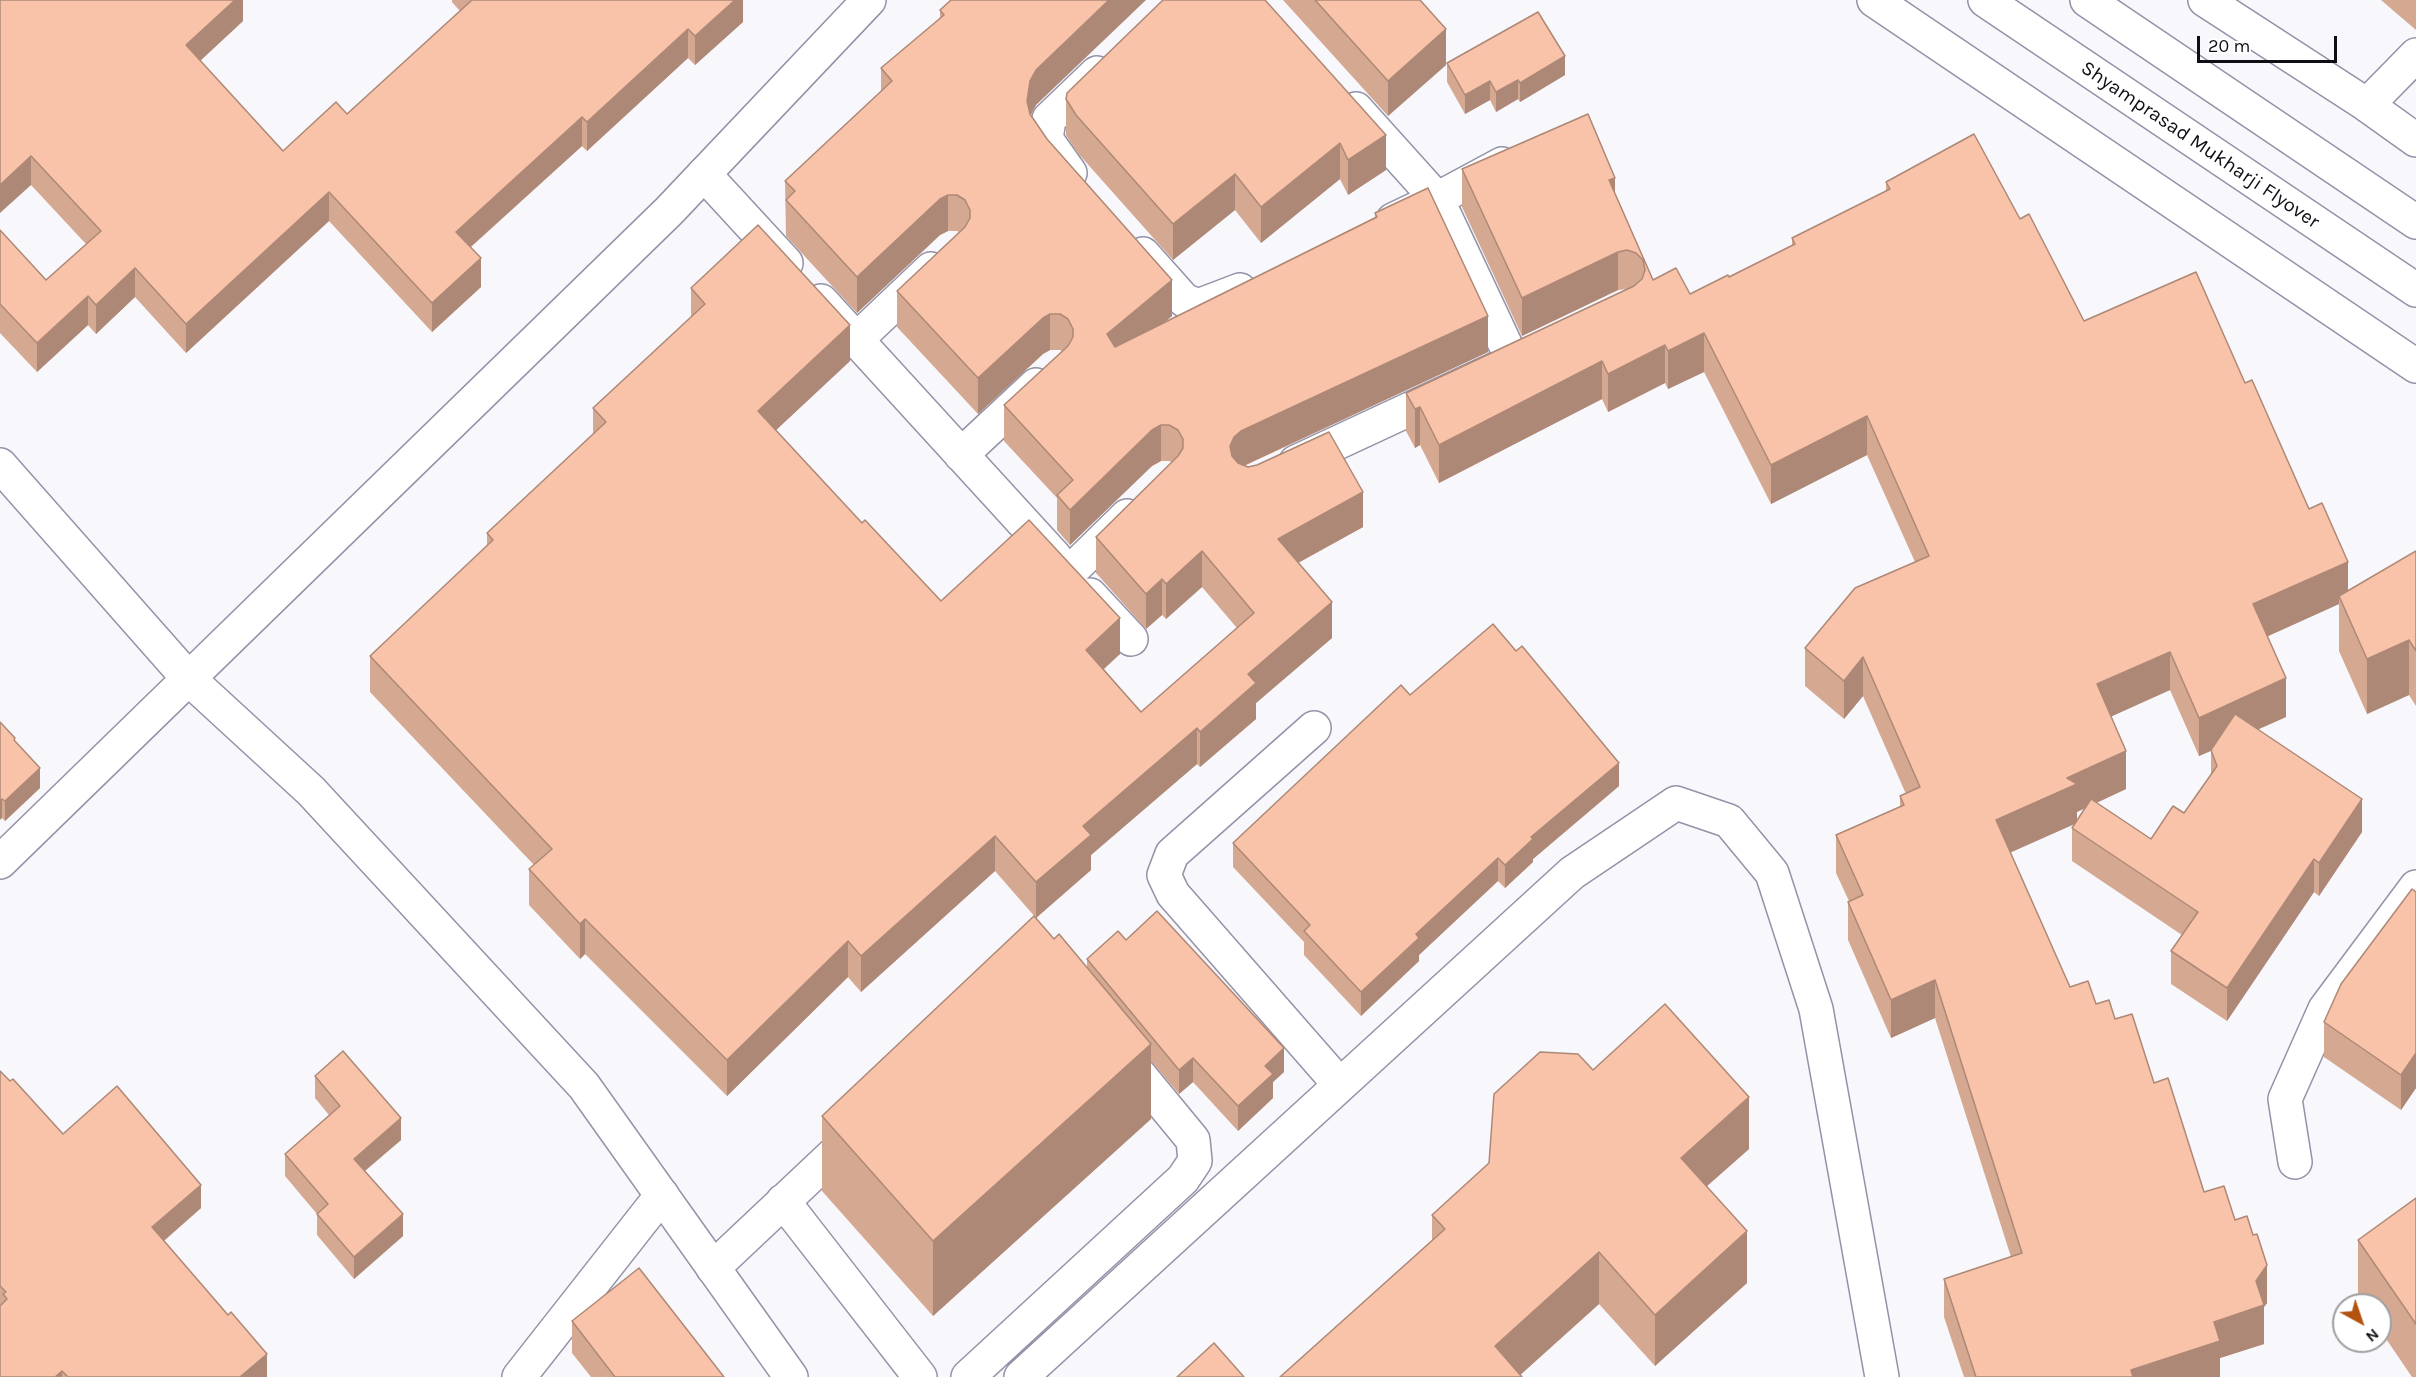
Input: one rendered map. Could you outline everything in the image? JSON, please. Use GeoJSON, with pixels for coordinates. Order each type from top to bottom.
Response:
{"type":"FeatureCollection","features":[{"type":"Feature","properties":{"kind":"street"},"geometry":{"type":"LineString","coordinates":[[0,862],[652,228],[869,0]]}},
{"type":"Feature","properties":{"kind":"street"},"geometry":{"type":"LineString","coordinates":[[1874,0],[2416,366]]}},
{"type":"Feature","properties":{"kind":"street","name":"Shyamprasad Mukharji Flyover"},"geometry":{"type":"LineString","coordinates":[[1984,0],[2416,290]]}},
{"type":"Feature","properties":{"kind":"street"},"geometry":{"type":"LineString","coordinates":[[2087,0],[2416,222]]}},
{"type":"Feature","properties":{"kind":"street"},"geometry":{"type":"LineString","coordinates":[[2205,0],[2367,105],[2416,140]]}},
{"type":"Feature","properties":{"kind":"street"},"geometry":{"type":"LineString","coordinates":[[2367,105],[2416,55]]}},
{"type":"Feature","properties":{"kind":"street"},"geometry":{"type":"LineString","coordinates":[[1088,193],[1061,162],[1046,139],[1049,119],[1115,56]]}},
{"type":"Feature","properties":{"kind":"street"},"geometry":{"type":"LineString","coordinates":[[1336,87],[1437,199],[1513,361]]}},
{"type":"Feature","properties":{"kind":"street"},"geometry":{"type":"LineString","coordinates":[[1362,234],[1437,199],[1526,151]]}},
{"type":"Feature","properties":{"kind":"street"},"geometry":{"type":"LineString","coordinates":[[704,174],[1131,639]]}},
{"type":"Feature","properties":{"kind":"street"},"geometry":{"type":"LineString","coordinates":[[1120,228],[1184,300],[1198,306],[1266,278]]}},
{"type":"Feature","properties":{"kind":"street"},"geometry":{"type":"LineString","coordinates":[[856,340],[952,249]]}},
{"type":"Feature","properties":{"kind":"street"},"geometry":{"type":"LineString","coordinates":[[1270,474],[1544,346]]}},
{"type":"Feature","properties":{"kind":"street"},"geometry":{"type":"LineString","coordinates":[[961,455],[1055,368]]}},
{"type":"Feature","properties":{"kind":"street"},"geometry":{"type":"LineString","coordinates":[[0,465],[188,678],[311,791],[576,1077],[791,1377]]}},
{"type":"Feature","properties":{"kind":"street"},"geometry":{"type":"LineString","coordinates":[[1069,573],[1149,495]]}},
{"type":"Feature","properties":{"kind":"street"},"geometry":{"type":"LineString","coordinates":[[1314,728],[1172,854],[1164,875],[1173,894],[1340,1085]]}},
{"type":"Feature","properties":{"kind":"street"},"geometry":{"type":"LineString","coordinates":[[1021,1377],[1581,867],[1676,802],[1729,821],[1773,873],[1816,1009],[1882,1377]]}},
{"type":"Feature","properties":{"kind":"street"},"geometry":{"type":"LineString","coordinates":[[2295,1162],[2285,1099],[2325,1009],[2416,887]]}},
{"type":"Feature","properties":{"kind":"street"},"geometry":{"type":"LineString","coordinates":[[968,1377],[1183,1179],[1195,1161],[1192,1140],[1105,1034]]}},
{"type":"Feature","properties":{"kind":"street"},"geometry":{"type":"LineString","coordinates":[[713,1268],[878,1112]]}},
{"type":"Feature","properties":{"kind":"street"},"geometry":{"type":"LineString","coordinates":[[519,1377],[662,1195]]}},
{"type":"Feature","properties":{"kind":"street"},"geometry":{"type":"LineString","coordinates":[[783,1201],[920,1377]]}},
{"type":"Feature","properties":{"kind":"building"},"geometry":{"type":"Polygon","coordinates":[[[0,0],[235,0],[186,45],[283,151],[336,102],[347,114],[472,0],[735,0],[695,36],[688,29],[587,122],[582,117],[456,232],[481,258],[432,303],[329,192],[186,324],[135,268],[96,305],[88,296],[37,343],[0,304],[0,230],[46,280],[101,231],[31,156],[0,185],[0,0]]]}},
{"type":"Feature","properties":{"kind":"building"},"geometry":{"type":"Polygon","coordinates":[[[951,0],[1109,0],[1036,70],[1030,81],[1027,101],[1030,114],[1047,139],[1172,280],[1107,334],[1115,347],[1377,217],[1375,213],[1428,188],[1488,316],[1241,431],[1234,437],[1230,446],[1232,456],[1238,463],[1248,467],[1329,432],[1363,492],[1278,539],[1332,602],[1248,674],[1256,683],[1200,732],[1197,728],[1083,826],[1091,835],[1036,882],[995,836],[861,956],[848,941],[727,1060],[585,919],[580,924],[529,869],[552,849],[370,656],[493,540],[487,533],[606,422],[593,408],[705,304],[691,288],[758,225],[850,325],[758,411],[862,523],[865,520],[941,601],[1029,520],[1120,618],[1086,650],[1141,712],[1254,613],[1202,551],[1166,584],[1162,579],[1146,594],[1096,537],[1178,456],[1183,448],[1183,439],[1178,430],[1169,425],[1161,425],[1152,430],[1070,510],[1057,495],[1073,480],[1004,405],[1068,346],[1073,337],[1073,329],[1068,319],[1060,314],[1050,314],[1043,318],[978,378],[897,291],[965,227],[970,218],[970,210],[965,200],[957,195],[948,195],[940,199],[857,277],[786,200],[795,191],[785,181],[892,81],[881,68],[944,15],[940,10],[951,0]]]}},
{"type":"Feature","properties":{"kind":"building"},"geometry":{"type":"Polygon","coordinates":[[[1163,0],[1265,0],[1386,135],[1348,160],[1340,143],[1261,207],[1235,174],[1173,224],[1076,115],[1066,99],[1067,93],[1163,0]]]}},
{"type":"Feature","properties":{"kind":"building"},"geometry":{"type":"Polygon","coordinates":[[[1315,0],[1420,0],[1446,29],[1388,81],[1315,0]]]}},
{"type":"Feature","properties":{"kind":"building"},"geometry":{"type":"Polygon","coordinates":[[[1538,12],[1565,56],[1520,83],[1518,80],[1496,92],[1490,81],[1465,95],[1447,63],[1538,12]]]}},
{"type":"Feature","properties":{"kind":"building"},"geometry":{"type":"Polygon","coordinates":[[[1588,114],[1615,178],[1609,180],[1653,280],[1676,268],[1690,294],[1795,244],[1792,238],[1890,189],[1886,182],[1974,134],[2020,219],[2029,214],[2084,321],[2196,272],[2245,383],[2252,380],[2309,509],[2322,503],[2348,562],[2253,604],[2286,678],[2199,718],[2170,652],[2097,684],[2126,751],[2067,778],[2077,784],[1996,820],[2070,987],[2088,981],[2096,1004],[2109,1000],[2115,1019],[2132,1014],[2154,1083],[2168,1078],[2204,1192],[2224,1186],[2235,1220],[2247,1216],[2253,1235],[2257,1234],[2267,1265],[2256,1281],[2264,1305],[2214,1322],[2220,1341],[2131,1370],[2133,1377],[1976,1377],[1944,1279],[2022,1253],[1935,980],[1891,1000],[1848,902],[1863,895],[1836,835],[1904,805],[1900,796],[1920,787],[1863,657],[1844,681],[1805,648],[1855,588],[1929,556],[1867,416],[1771,465],[1704,333],[1668,351],[1665,345],[1608,374],[1602,361],[1439,445],[1420,407],[1415,409],[1406,393],[1634,286],[1642,279],[1645,270],[1643,260],[1636,253],[1627,250],[1618,252],[1522,298],[1462,169],[1588,114]]]}},
{"type":"Feature","properties":{"kind":"building"},"geometry":{"type":"Polygon","coordinates":[[[2416,551],[2416,651],[2409,640],[2367,659],[2339,596],[2416,551]]]}},
{"type":"Feature","properties":{"kind":"building"},"geometry":{"type":"Polygon","coordinates":[[[1493,624],[1516,651],[1522,646],[1619,763],[1531,837],[1533,839],[1505,865],[1498,858],[1416,934],[1419,938],[1361,992],[1304,931],[1310,925],[1233,843],[1401,685],[1410,695],[1493,624]]]}},
{"type":"Feature","properties":{"kind":"building"},"geometry":{"type":"Polygon","coordinates":[[[2235,714],[2362,799],[2319,863],[2314,859],[2227,988],[2171,951],[2198,912],[2072,828],[2091,799],[2151,839],[2173,806],[2184,813],[2217,766],[2211,750],[2235,714]]]}},
{"type":"Feature","properties":{"kind":"building"},"geometry":{"type":"Polygon","coordinates":[[[0,722],[40,768],[5,801],[2,799],[0,801],[0,722]]]}},
{"type":"Feature","properties":{"kind":"building"},"geometry":{"type":"Polygon","coordinates":[[[2412,889],[2416,892],[2416,1053],[2401,1075],[2324,1022],[2341,984],[2412,889]]]}},
{"type":"Feature","properties":{"kind":"building"},"geometry":{"type":"Polygon","coordinates":[[[1157,911],[1284,1048],[1265,1066],[1273,1074],[1238,1106],[1193,1058],[1179,1070],[1087,959],[1118,931],[1126,940],[1157,911]]]}},
{"type":"Feature","properties":{"kind":"building"},"geometry":{"type":"Polygon","coordinates":[[[1034,916],[1054,939],[1059,934],[1151,1044],[933,1241],[822,1116],[1034,916]]]}},
{"type":"Feature","properties":{"kind":"building"},"geometry":{"type":"Polygon","coordinates":[[[1665,1004],[1749,1097],[1681,1158],[1747,1231],[1655,1315],[1599,1252],[1495,1346],[1522,1377],[1280,1377],[1445,1229],[1432,1215],[1489,1163],[1494,1094],[1540,1052],[1578,1054],[1593,1070],[1665,1004]]]}},
{"type":"Feature","properties":{"kind":"building"},"geometry":{"type":"Polygon","coordinates":[[[343,1051],[401,1118],[354,1159],[403,1214],[354,1257],[317,1214],[328,1204],[285,1154],[340,1106],[315,1076],[343,1051]]]}},
{"type":"Feature","properties":{"kind":"building"},"geometry":{"type":"Polygon","coordinates":[[[0,1071],[10,1081],[13,1079],[63,1134],[117,1086],[201,1185],[152,1227],[228,1315],[231,1312],[267,1354],[240,1377],[68,1377],[62,1371],[55,1377],[0,1377],[0,1306],[7,1299],[3,1294],[6,1292],[0,1286],[0,1071]]]}},
{"type":"Feature","properties":{"kind":"building"},"geometry":{"type":"Polygon","coordinates":[[[2416,1198],[2416,1324],[2358,1240],[2416,1198]]]}},
{"type":"Feature","properties":{"kind":"building"},"geometry":{"type":"Polygon","coordinates":[[[639,1268],[724,1377],[615,1377],[572,1321],[639,1268]]]}},
{"type":"Feature","properties":{"kind":"building"},"geometry":{"type":"Polygon","coordinates":[[[1214,1343],[1244,1377],[1177,1377],[1214,1343]]]}}]}
